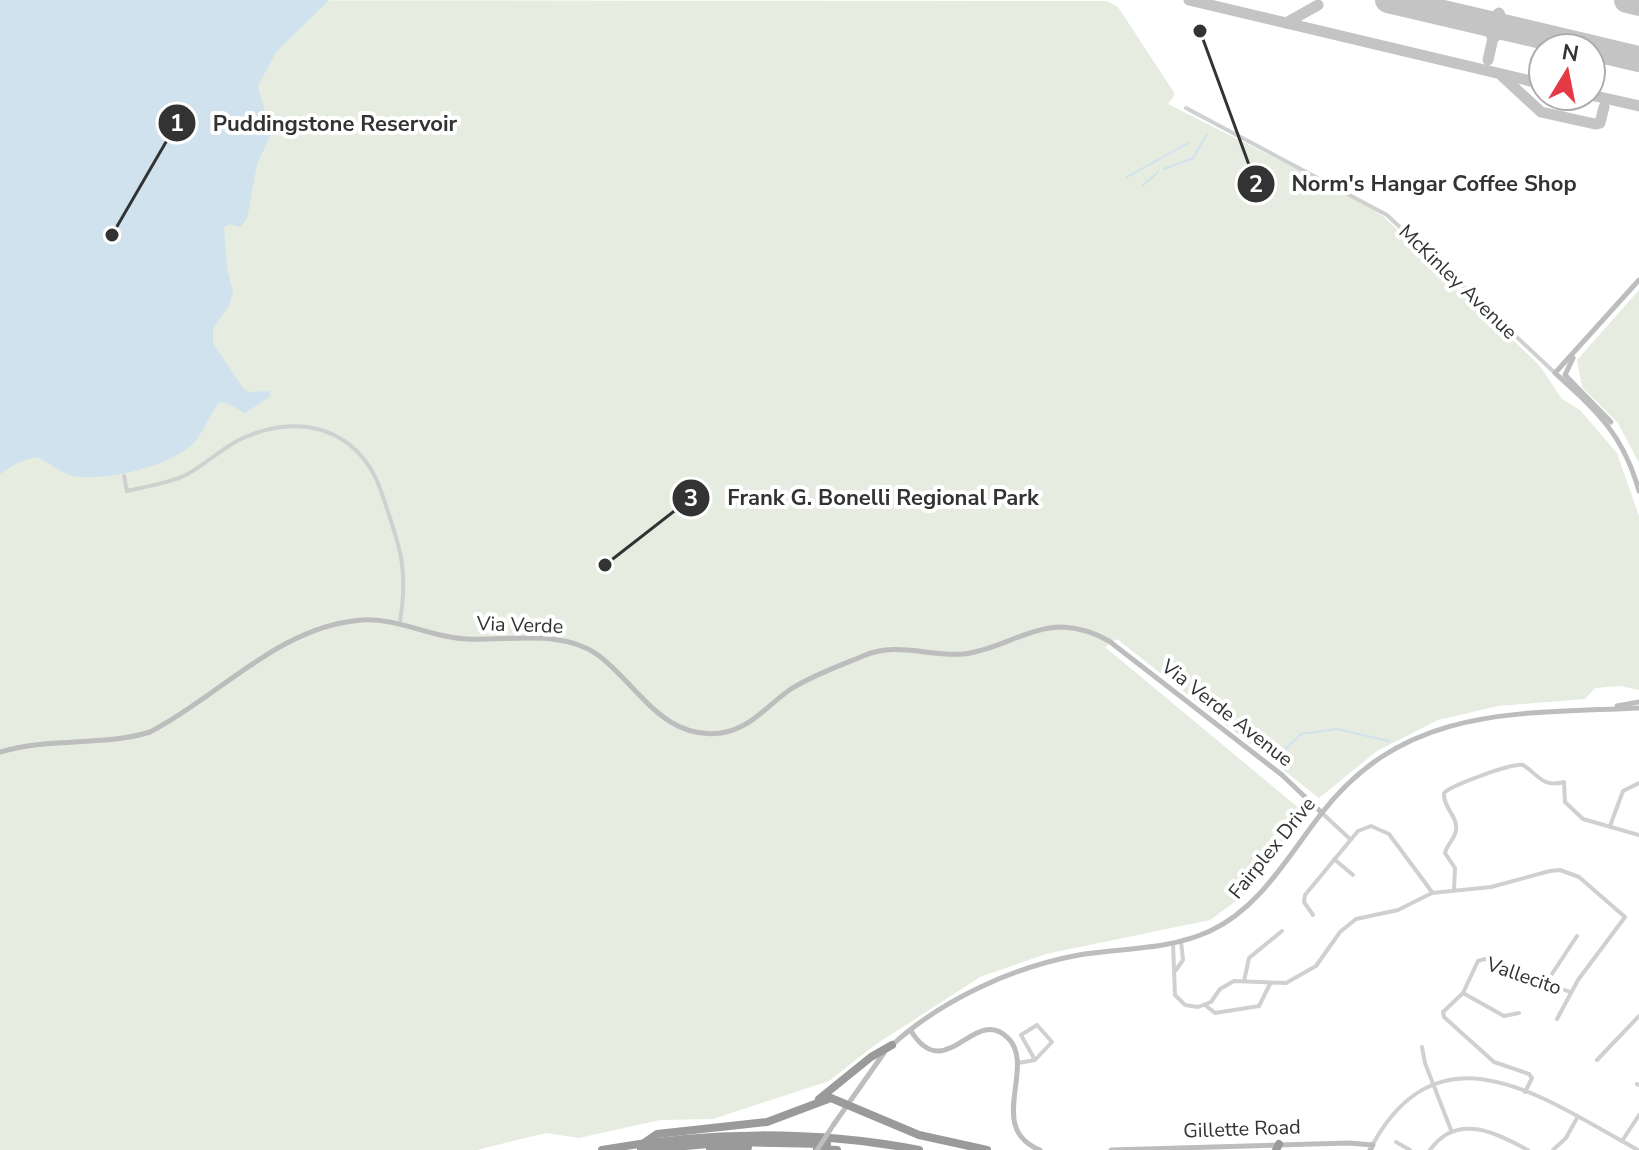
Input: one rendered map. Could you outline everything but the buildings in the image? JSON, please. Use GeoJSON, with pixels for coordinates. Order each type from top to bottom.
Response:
{"type":"FeatureCollection","features":[{"type":"Feature","properties":{"kind":"highway"},"geometry":{"type":"LineString","coordinates":[[801,1110],[892,1045]]}},
{"type":"Feature","properties":{"kind":"highway"},"geometry":{"type":"LineString","coordinates":[[642,1146],[657,1134],[767,1122],[831,1098],[919,1135],[987,1150]]}},
{"type":"Feature","properties":{"kind":"highway"},"geometry":{"type":"LineString","coordinates":[[602,1150],[734,1136],[794,1137],[919,1150]]}},
{"type":"Feature","properties":{"kind":"highway"},"geometry":{"type":"LineString","coordinates":[[642,1146],[731,1142],[833,1144],[887,1150]]}},
{"type":"Feature","properties":{"kind":"highway"},"geometry":{"type":"LineString","coordinates":[[689,1150],[777,1147],[837,1150]]}},
{"type":"Feature","properties":{"kind":"main road"},"geometry":{"type":"LineString","coordinates":[[1639,280],[1555,373],[1606,420],[1629,459],[1639,491]]}},
{"type":"Feature","properties":{"kind":"main road"},"geometry":{"type":"LineString","coordinates":[[1584,340],[1567,365],[1565,375],[1608,418],[1629,452],[1629,459]]}},
{"type":"Feature","properties":{"kind":"main road","name":"Via Verde"},"geometry":{"type":"LineString","coordinates":[[0,752],[44,744],[118,740],[150,732],[287,642],[314,630],[362,620],[400,622],[465,639],[572,643],[597,654],[665,721],[693,731],[719,733],[760,717],[793,688],[876,651],[904,648],[963,654],[1036,631],[1063,627],[1087,631],[1109,641]]}},
{"type":"Feature","properties":{"kind":"main road","name":"Via Verde Avenue"},"geometry":{"type":"LineString","coordinates":[[1109,641],[1282,775],[1322,813]]}},
{"type":"Feature","properties":{"kind":"main road","name":"Fairplex Drive"},"geometry":{"type":"LineString","coordinates":[[817,1150],[871,1068],[892,1045],[977,989],[1027,968],[1081,955],[1173,943],[1219,927],[1247,907],[1322,813],[1379,758],[1444,727],[1497,714],[1639,702]]}},
{"type":"Feature","properties":{"kind":"main road","name":"Fairplex Drive"},"geometry":{"type":"LineString","coordinates":[[1617,706],[1639,708]]}},
{"type":"Feature","properties":{"kind":"main road"},"geometry":{"type":"LineString","coordinates":[[911,1031],[922,1046],[940,1051],[981,1030],[994,1031],[1011,1042],[1016,1063],[1016,1128],[1025,1141],[1040,1150]]}},
{"type":"Feature","properties":{"kind":"main road","name":"Gillette Road"},"geometry":{"type":"LineString","coordinates":[[1111,1150],[1371,1148]]}},
{"type":"Feature","properties":{"kind":"street","name":"McKinley Avenue"},"geometry":{"type":"LineString","coordinates":[[1186,108],[1387,215],[1555,373]]}},
{"type":"Feature","properties":{"kind":"street"},"geometry":{"type":"LineString","coordinates":[[124,476],[127,491],[160,485],[186,475],[235,442],[280,426],[313,425],[339,435],[358,450],[379,484],[404,559],[406,585],[400,622]]}},
{"type":"Feature","properties":{"kind":"street"},"geometry":{"type":"LineString","coordinates":[[1454,889],[1455,868],[1445,853],[1455,836],[1456,824],[1443,799],[1451,787],[1473,781],[1509,764],[1523,765],[1541,782],[1553,785],[1564,782],[1562,794],[1571,811],[1583,819],[1639,835]]}},
{"type":"Feature","properties":{"kind":"street"},"geometry":{"type":"LineString","coordinates":[[1610,826],[1623,791],[1639,783]]}},
{"type":"Feature","properties":{"kind":"street"},"geometry":{"type":"LineString","coordinates":[[1322,813],[1350,839]]}},
{"type":"Feature","properties":{"kind":"street"},"geometry":{"type":"LineString","coordinates":[[1313,915],[1304,902],[1305,895],[1350,839],[1364,827],[1385,829],[1427,882],[1432,893]]}},
{"type":"Feature","properties":{"kind":"street"},"geometry":{"type":"LineString","coordinates":[[1334,859],[1353,875]]}},
{"type":"Feature","properties":{"kind":"street"},"geometry":{"type":"LineString","coordinates":[[1181,941],[1173,985],[1177,999],[1189,1006],[1205,1005],[1227,984],[1244,981],[1286,983],[1306,974],[1340,932],[1356,919],[1398,910],[1432,893],[1491,887],[1560,870],[1579,877],[1625,917],[1570,992],[1557,1019]]}},
{"type":"Feature","properties":{"kind":"street"},"geometry":{"type":"LineString","coordinates":[[1244,981],[1249,958],[1282,931]]}},
{"type":"Feature","properties":{"kind":"street"},"geometry":{"type":"LineString","coordinates":[[1546,983],[1577,936]]}},
{"type":"Feature","properties":{"kind":"street"},"geometry":{"type":"LineString","coordinates":[[1173,943],[1180,958]]}},
{"type":"Feature","properties":{"kind":"street","name":"Vallecito"},"geometry":{"type":"LineString","coordinates":[[1525,1092],[1532,1078],[1529,1074],[1494,1062],[1444,1017],[1443,1012],[1463,993],[1478,961],[1485,959],[1570,992]]}},
{"type":"Feature","properties":{"kind":"street"},"geometry":{"type":"LineString","coordinates":[[1205,1005],[1215,1013],[1251,1009],[1259,1006],[1270,984]]}},
{"type":"Feature","properties":{"kind":"street"},"geometry":{"type":"LineString","coordinates":[[1463,993],[1504,1016],[1519,1013]]}},
{"type":"Feature","properties":{"kind":"street"},"geometry":{"type":"LineString","coordinates":[[1597,1060],[1639,1016]]}},
{"type":"Feature","properties":{"kind":"street"},"geometry":{"type":"LineString","coordinates":[[1016,1063],[1035,1060],[1052,1042],[1037,1025],[1021,1035],[1035,1060]]}},
{"type":"Feature","properties":{"kind":"street"},"geometry":{"type":"LineString","coordinates":[[1422,1047],[1432,1085],[1451,1130]]}},
{"type":"Feature","properties":{"kind":"street"},"geometry":{"type":"LineString","coordinates":[[1371,1148],[1401,1105],[1432,1085],[1473,1077],[1493,1079],[1525,1092],[1638,1150]]}},
{"type":"Feature","properties":{"kind":"street"},"geometry":{"type":"LineString","coordinates":[[1622,1141],[1639,1115]]}},
{"type":"Feature","properties":{"kind":"street"},"geometry":{"type":"LineString","coordinates":[[1553,1150],[1566,1138],[1577,1118]]}},
{"type":"Feature","properties":{"kind":"street"},"geometry":{"type":"LineString","coordinates":[[1430,1150],[1451,1130],[1472,1128],[1494,1132],[1528,1150]]}},
{"type":"Feature","properties":{"kind":"street"},"geometry":{"type":"LineString","coordinates":[[1396,1142],[1410,1150]]}},
{"type":"Feature","properties":{"kind":"shaded area"},"geometry":{"type":"Polygon","coordinates":[[[0,0],[1107,1],[1118,7],[1175,94],[1168,104],[1358,200],[1384,217],[1539,365],[1562,399],[1580,410],[1617,453],[1639,516],[1639,690],[1621,686],[1595,688],[1585,699],[1498,706],[1438,720],[1377,751],[1319,798],[1117,639],[1105,647],[1306,814],[1251,890],[1210,920],[1046,954],[980,977],[875,1045],[829,1081],[713,1119],[660,1120],[579,1138],[546,1133],[477,1150],[0,1150],[0,0]]]}},
{"type":"Feature","properties":{"kind":"shaded area"},"geometry":{"type":"Polygon","coordinates":[[[1639,290],[1639,463],[1618,423],[1582,387],[1577,360],[1639,290]]]}},
{"type":"Feature","properties":{"kind":"water"},"geometry":{"type":"Polygon","coordinates":[[[0,0],[329,0],[276,52],[258,86],[271,134],[257,164],[247,219],[240,227],[230,224],[224,227],[227,268],[233,292],[229,306],[213,329],[213,343],[243,388],[249,392],[269,391],[271,396],[245,413],[225,402],[219,403],[197,439],[187,449],[139,470],[103,477],[73,476],[35,457],[17,463],[0,474],[0,0]]]}},
{"type":"Feature","properties":{"kind":"waterway"},"geometry":{"type":"LineString","coordinates":[[1164,169],[1193,158],[1207,134]]}},
{"type":"Feature","properties":{"kind":"waterway"},"geometry":{"type":"LineString","coordinates":[[1127,177],[1188,143]]}},
{"type":"Feature","properties":{"kind":"waterway"},"geometry":{"type":"LineString","coordinates":[[1143,185],[1158,172]]}},
{"type":"Feature","properties":{"kind":"waterway"},"geometry":{"type":"LineString","coordinates":[[1257,746],[1281,753],[1301,734],[1337,729],[1389,741]]}},
{"type":"Feature","properties":{"kind":"taxiway"},"geometry":{"type":"LineString","coordinates":[[1189,0],[1527,80]]}},
{"type":"Feature","properties":{"kind":"taxiway"},"geometry":{"type":"LineString","coordinates":[[1286,23],[1318,5]]}},
{"type":"Feature","properties":{"kind":"taxiway"},"geometry":{"type":"LineString","coordinates":[[1486,23],[1499,13],[1505,27]]}},
{"type":"Feature","properties":{"kind":"taxiway"},"geometry":{"type":"LineString","coordinates":[[1484,22],[1493,38],[1507,28]]}},
{"type":"Feature","properties":{"kind":"taxiway"},"geometry":{"type":"LineString","coordinates":[[1488,60],[1493,38]]}},
{"type":"Feature","properties":{"kind":"taxiway"},"geometry":{"type":"LineString","coordinates":[[1502,76],[1527,99]]}},
{"type":"Feature","properties":{"kind":"taxiway"},"geometry":{"type":"LineString","coordinates":[[1607,99],[1639,106]]}},
{"type":"Feature","properties":{"kind":"taxiway"},"geometry":{"type":"LineString","coordinates":[[1541,112],[1595,124],[1600,123],[1603,112]]}},
{"type":"Feature","properties":{"kind":"runway"},"geometry":{"type":"LineString","coordinates":[[1388,0],[1639,59]]}},
{"type":"Feature","properties":{"kind":"runway"},"geometry":{"type":"LineString","coordinates":[[1627,0],[1639,3]]}},
{"type":"Feature","properties":{"kind":"place","name":"Norm's Hangar Coffee Shop"},"geometry":{"type":"Point","coordinates":[1200,31]}},
{"type":"Feature","properties":{"kind":"place","name":"Puddingstone Reservoir"},"geometry":{"type":"Point","coordinates":[112,235]}},
{"type":"Feature","properties":{"kind":"place","name":"Frank G. Bonelli Regional Park"},"geometry":{"type":"Point","coordinates":[605,565]}}]}
